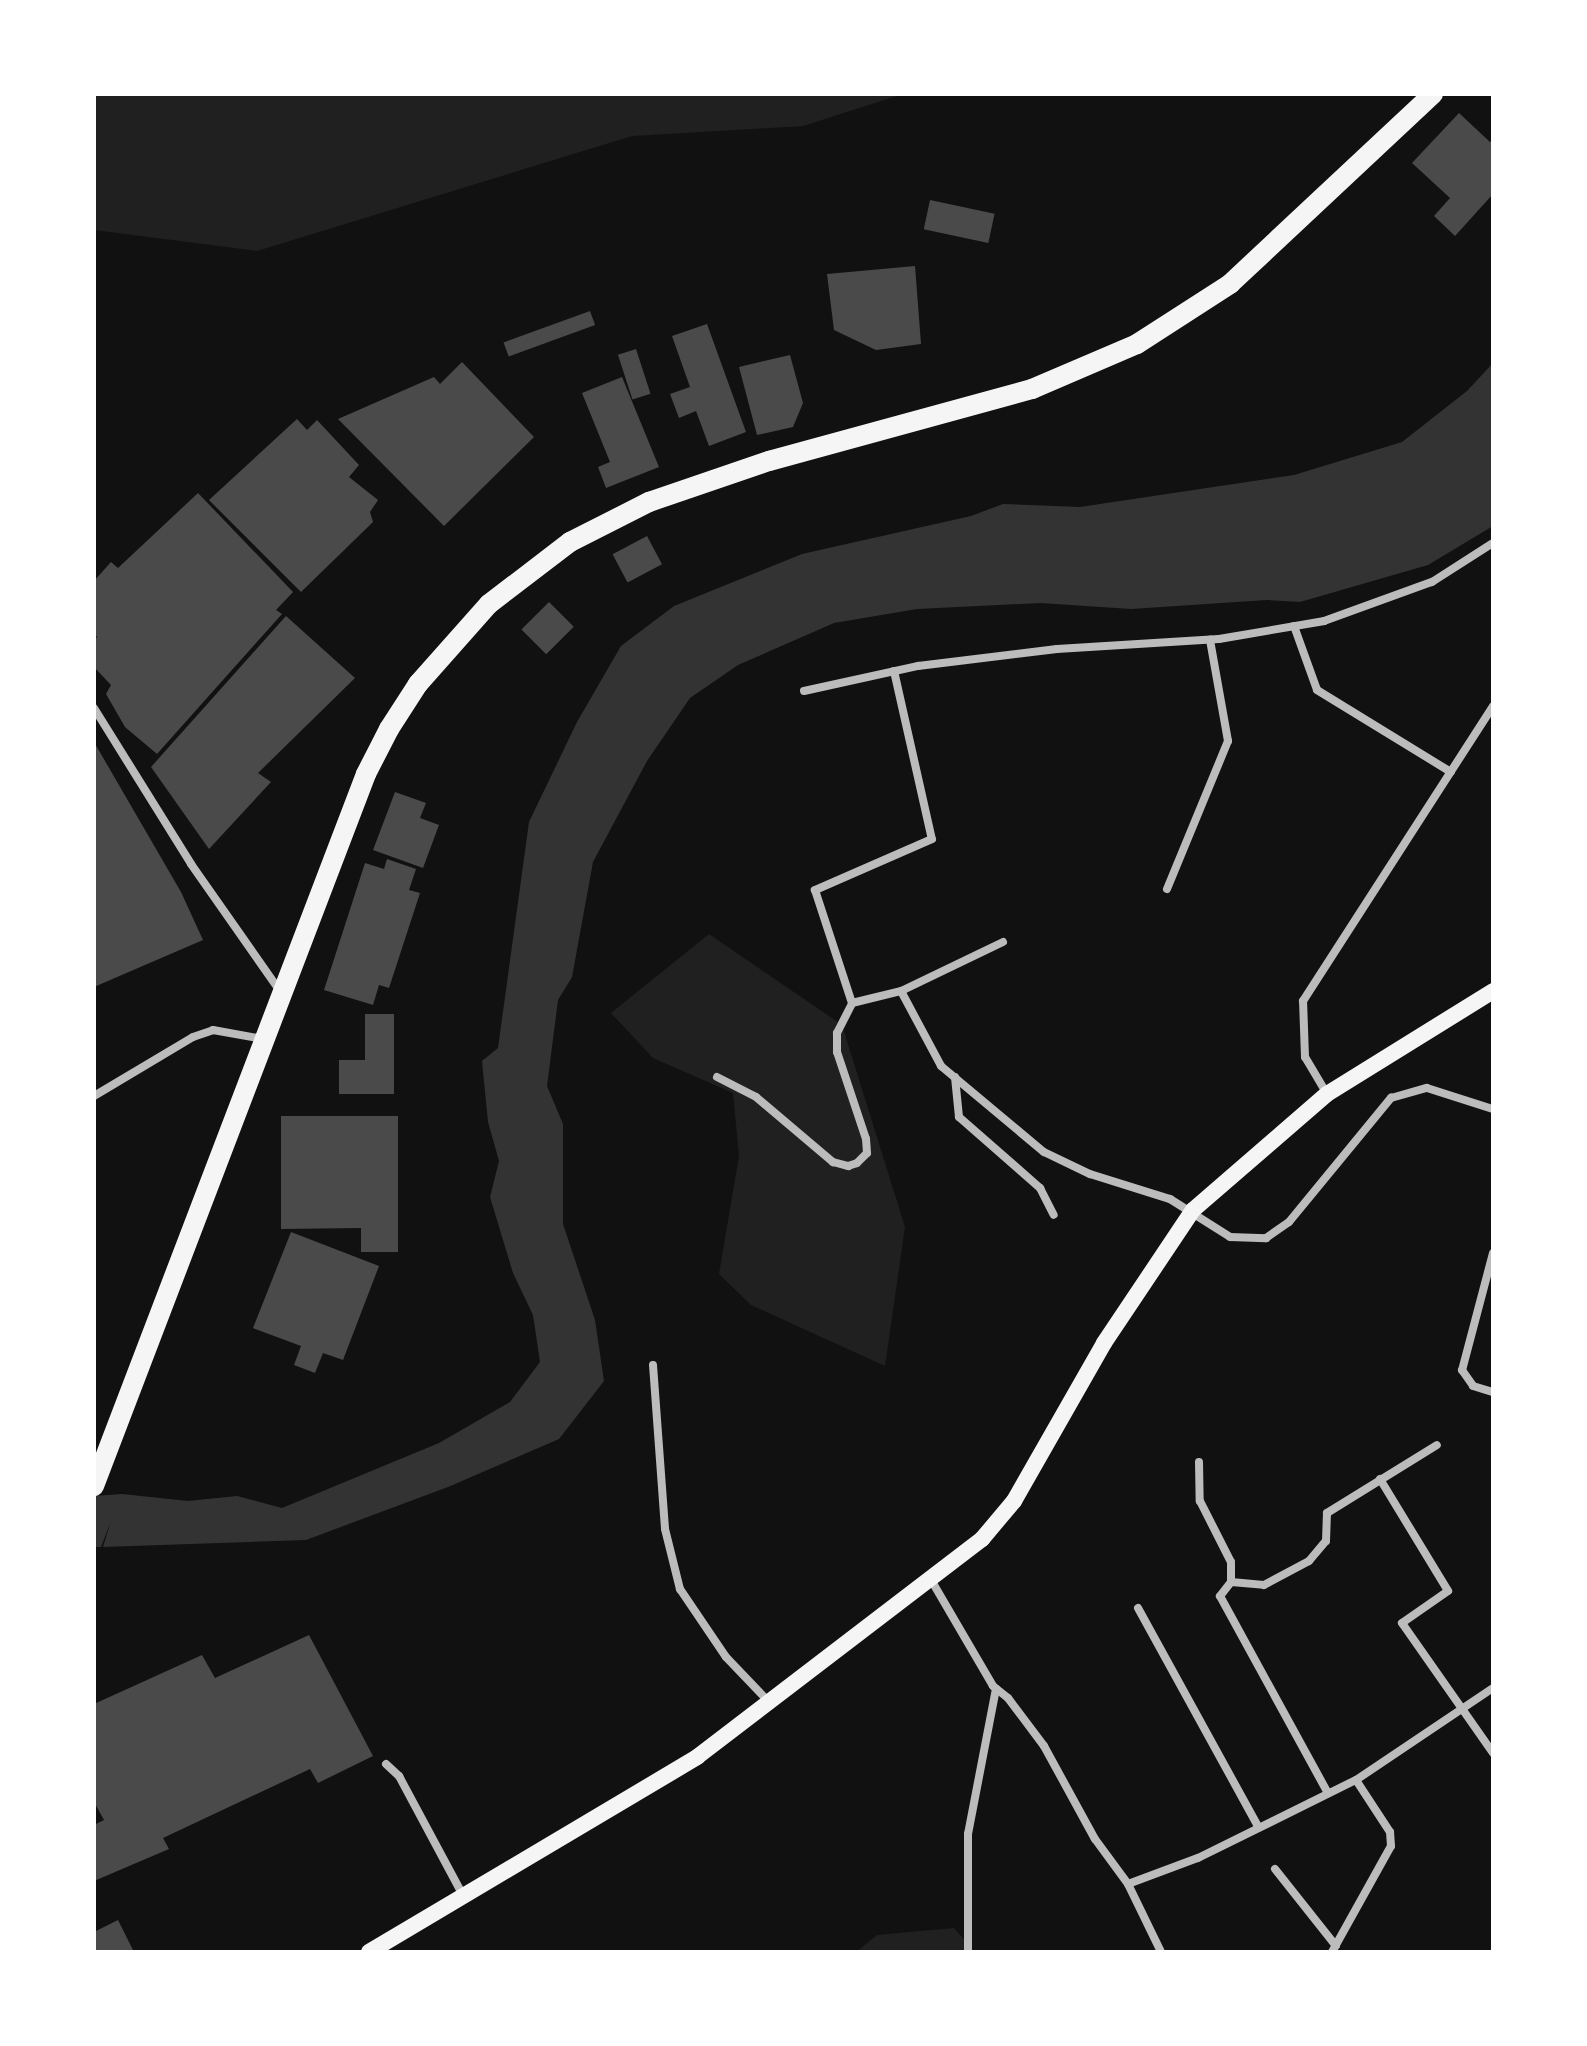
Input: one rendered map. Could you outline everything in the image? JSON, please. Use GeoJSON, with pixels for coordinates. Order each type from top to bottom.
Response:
{"type":"FeatureCollection","features":[{"type":"Feature","properties":{"kind":"highway"},"geometry":{"type":"LineString","coordinates":[[94,1486],[366,774],[389,729],[418,684],[458,636],[530,569],[609,520],[688,486],[1032,389],[1137,344],[1230,284],[1433,94]]}},
{"type":"Feature","properties":{"kind":"main road"},"geometry":{"type":"LineString","coordinates":[[369,1952],[697,1757],[771,1704],[982,1539],[1014,1501],[1104,1343],[1193,1210],[1327,1094],[1493,991]]}},
{"type":"Feature","properties":{"kind":"street"},"geometry":{"type":"LineString","coordinates":[[804,691],[894,671],[1057,649],[1210,640],[1324,621],[1432,582],[1493,543]]}},
{"type":"Feature","properties":{"kind":"street"},"geometry":{"type":"LineString","coordinates":[[1294,626],[1317,690],[1451,772]]}},
{"type":"Feature","properties":{"kind":"street"},"geometry":{"type":"LineString","coordinates":[[1167,889],[1228,741],[1210,640]]}},
{"type":"Feature","properties":{"kind":"street"},"geometry":{"type":"LineString","coordinates":[[717,1077],[756,1097],[833,1162],[848,1166],[857,1163],[867,1153],[866,1139],[837,1052],[837,1033],[852,1003],[815,890],[932,839],[894,671]]}},
{"type":"Feature","properties":{"kind":"street"},"geometry":{"type":"LineString","coordinates":[[1327,1094],[1305,1057],[1303,1001],[1493,706]]}},
{"type":"Feature","properties":{"kind":"street"},"geometry":{"type":"LineString","coordinates":[[94,708],[191,864],[281,991]]}},
{"type":"Feature","properties":{"kind":"street"},"geometry":{"type":"LineString","coordinates":[[852,1003],[901,991],[1003,942]]}},
{"type":"Feature","properties":{"kind":"street"},"geometry":{"type":"LineString","coordinates":[[901,991],[941,1066],[1044,1152],[1090,1174],[1170,1199],[1193,1210],[1230,1237],[1266,1238],[1289,1222],[1391,1098],[1427,1088],[1493,1109]]}},
{"type":"Feature","properties":{"kind":"street"},"geometry":{"type":"LineString","coordinates":[[94,1096],[193,1037],[213,1030],[264,1039]]}},
{"type":"Feature","properties":{"kind":"street"},"geometry":{"type":"LineString","coordinates":[[955,1077],[959,1117],[1040,1188],[1054,1215]]}},
{"type":"Feature","properties":{"kind":"street"},"geometry":{"type":"LineString","coordinates":[[1493,1253],[1462,1370],[1473,1386],[1493,1392]]}},
{"type":"Feature","properties":{"kind":"street"},"geometry":{"type":"LineString","coordinates":[[653,1365],[665,1529],[680,1589],[726,1657],[771,1704]]}},
{"type":"Feature","properties":{"kind":"street"},"geometry":{"type":"LineString","coordinates":[[1231,1582],[1264,1585],[1309,1561],[1326,1541],[1327,1513],[1437,1445]]}},
{"type":"Feature","properties":{"kind":"street"},"geometry":{"type":"LineString","coordinates":[[1199,1462],[1200,1501],[1231,1562],[1231,1582],[1220,1596],[1328,1793]]}},
{"type":"Feature","properties":{"kind":"street"},"geometry":{"type":"LineString","coordinates":[[1380,1479],[1448,1591],[1402,1623],[1493,1753]]}},
{"type":"Feature","properties":{"kind":"street"},"geometry":{"type":"LineString","coordinates":[[930,1578],[996,1689],[1008,1698],[1044,1746],[1095,1839],[1128,1884],[1161,1952]]}},
{"type":"Feature","properties":{"kind":"street"},"geometry":{"type":"LineString","coordinates":[[1138,1608],[1258,1826]]}},
{"type":"Feature","properties":{"kind":"street"},"geometry":{"type":"LineString","coordinates":[[1128,1884],[1198,1858],[1356,1780],[1493,1688]]}},
{"type":"Feature","properties":{"kind":"street"},"geometry":{"type":"LineString","coordinates":[[968,1952],[968,1834],[996,1689]]}},
{"type":"Feature","properties":{"kind":"street"},"geometry":{"type":"LineString","coordinates":[[386,1764],[399,1776],[464,1898]]}},
{"type":"Feature","properties":{"kind":"street"},"geometry":{"type":"LineString","coordinates":[[1275,1869],[1334,1949],[1391,1846],[1390,1832],[1356,1780]]}},
{"type":"Feature","properties":{"kind":"shaded area"},"geometry":{"type":"Polygon","coordinates":[[[94,94],[903,94],[803,126],[632,136],[257,251],[94,230],[94,94]]]}},
{"type":"Feature","properties":{"kind":"shaded area"},"geometry":{"type":"Polygon","coordinates":[[[1493,363],[1493,526],[1428,565],[1300,602],[1267,600],[1131,609],[1041,603],[917,609],[834,623],[738,665],[690,698],[647,761],[593,862],[572,977],[558,1000],[547,1086],[563,1124],[563,1224],[595,1320],[604,1381],[559,1439],[448,1487],[306,1540],[103,1547],[111,1521],[101,1547],[94,1547],[94,1496],[122,1494],[188,1501],[237,1496],[282,1508],[439,1443],[510,1402],[540,1362],[533,1315],[513,1273],[490,1197],[499,1161],[488,1122],[482,1061],[498,1048],[529,822],[577,722],[621,646],[674,606],[802,554],[971,516],[1003,504],[1080,507],[1294,475],[1402,442],[1467,391],[1493,363]]]}},
{"type":"Feature","properties":{"kind":"shaded area"},"geometry":{"type":"Polygon","coordinates":[[[709,934],[842,1025],[905,1227],[885,1366],[751,1305],[719,1274],[739,1156],[733,1093],[653,1058],[611,1013],[709,934]]]}},
{"type":"Feature","properties":{"kind":"shaded area"},"geometry":{"type":"Polygon","coordinates":[[[954,1928],[975,1952],[856,1952],[877,1935],[954,1928]]]}},
{"type":"Feature","properties":{"kind":"building"},"geometry":{"type":"Polygon","coordinates":[[[1459,113],[1490,142],[1493,139],[1493,194],[1455,236],[1434,216],[1450,198],[1412,163],[1459,113]]]}},
{"type":"Feature","properties":{"kind":"building"},"geometry":{"type":"Polygon","coordinates":[[[930,200],[995,214],[988,243],[924,229],[930,200]]]}},
{"type":"Feature","properties":{"kind":"building"},"geometry":{"type":"Polygon","coordinates":[[[915,266],[921,344],[876,350],[834,330],[827,274],[915,266]]]}},
{"type":"Feature","properties":{"kind":"building"},"geometry":{"type":"Polygon","coordinates":[[[590,311],[595,325],[509,357],[504,342],[590,311]]]}},
{"type":"Feature","properties":{"kind":"building"},"geometry":{"type":"Polygon","coordinates":[[[707,324],[746,432],[709,446],[696,411],[679,418],[670,394],[690,387],[672,336],[707,324]]]}},
{"type":"Feature","properties":{"kind":"building"},"geometry":{"type":"Polygon","coordinates":[[[636,349],[651,394],[632,400],[618,355],[636,349]]]}},
{"type":"Feature","properties":{"kind":"building"},"geometry":{"type":"Polygon","coordinates":[[[790,355],[803,403],[793,427],[757,435],[739,367],[790,355]]]}},
{"type":"Feature","properties":{"kind":"building"},"geometry":{"type":"Polygon","coordinates":[[[462,362],[534,437],[444,526],[338,419],[434,377],[440,384],[462,362]]]}},
{"type":"Feature","properties":{"kind":"building"},"geometry":{"type":"Polygon","coordinates":[[[622,377],[659,467],[606,488],[598,467],[610,462],[582,393],[622,377]]]}},
{"type":"Feature","properties":{"kind":"building"},"geometry":{"type":"Polygon","coordinates":[[[297,419],[307,430],[317,420],[359,465],[349,477],[378,500],[370,512],[373,522],[301,592],[209,500],[297,419]]]}},
{"type":"Feature","properties":{"kind":"building"},"geometry":{"type":"Polygon","coordinates":[[[198,493],[293,592],[276,610],[282,614],[157,754],[125,727],[106,694],[111,685],[94,667],[94,641],[97,637],[94,633],[94,581],[111,562],[118,568],[198,493]]]}},
{"type":"Feature","properties":{"kind":"building"},"geometry":{"type":"Polygon","coordinates":[[[647,536],[662,564],[628,583],[613,554],[647,536]]]}},
{"type":"Feature","properties":{"kind":"building"},"geometry":{"type":"Polygon","coordinates":[[[549,602],[574,627],[546,654],[521,630],[549,602]]]}},
{"type":"Feature","properties":{"kind":"building"},"geometry":{"type":"Polygon","coordinates":[[[286,616],[355,678],[258,773],[271,782],[209,849],[151,767],[286,616]]]}},
{"type":"Feature","properties":{"kind":"building"},"geometry":{"type":"Polygon","coordinates":[[[94,742],[181,892],[203,940],[94,987],[94,742]]]}},
{"type":"Feature","properties":{"kind":"building"},"geometry":{"type":"Polygon","coordinates":[[[395,792],[426,803],[420,818],[439,825],[423,868],[373,850],[395,792]]]}},
{"type":"Feature","properties":{"kind":"building"},"geometry":{"type":"Polygon","coordinates":[[[387,859],[416,869],[409,890],[420,893],[389,988],[379,985],[373,1005],[324,990],[365,863],[384,869],[387,859]]]}},
{"type":"Feature","properties":{"kind":"building"},"geometry":{"type":"Polygon","coordinates":[[[365,1014],[394,1014],[394,1094],[339,1094],[339,1060],[365,1060],[365,1014]]]}},
{"type":"Feature","properties":{"kind":"building"},"geometry":{"type":"Polygon","coordinates":[[[281,1116],[398,1116],[398,1252],[361,1252],[361,1228],[281,1229],[281,1116]]]}},
{"type":"Feature","properties":{"kind":"building"},"geometry":{"type":"Polygon","coordinates":[[[291,1232],[379,1266],[343,1360],[323,1353],[315,1373],[294,1365],[301,1346],[253,1328],[291,1232]]]}},
{"type":"Feature","properties":{"kind":"building"},"geometry":{"type":"Polygon","coordinates":[[[309,1635],[373,1756],[318,1783],[310,1769],[163,1838],[169,1849],[94,1881],[94,1825],[104,1820],[94,1802],[94,1704],[202,1655],[215,1678],[309,1635]]]}},
{"type":"Feature","properties":{"kind":"building"},"geometry":{"type":"Polygon","coordinates":[[[118,1920],[134,1952],[94,1952],[94,1932],[118,1920]]]}}]}
